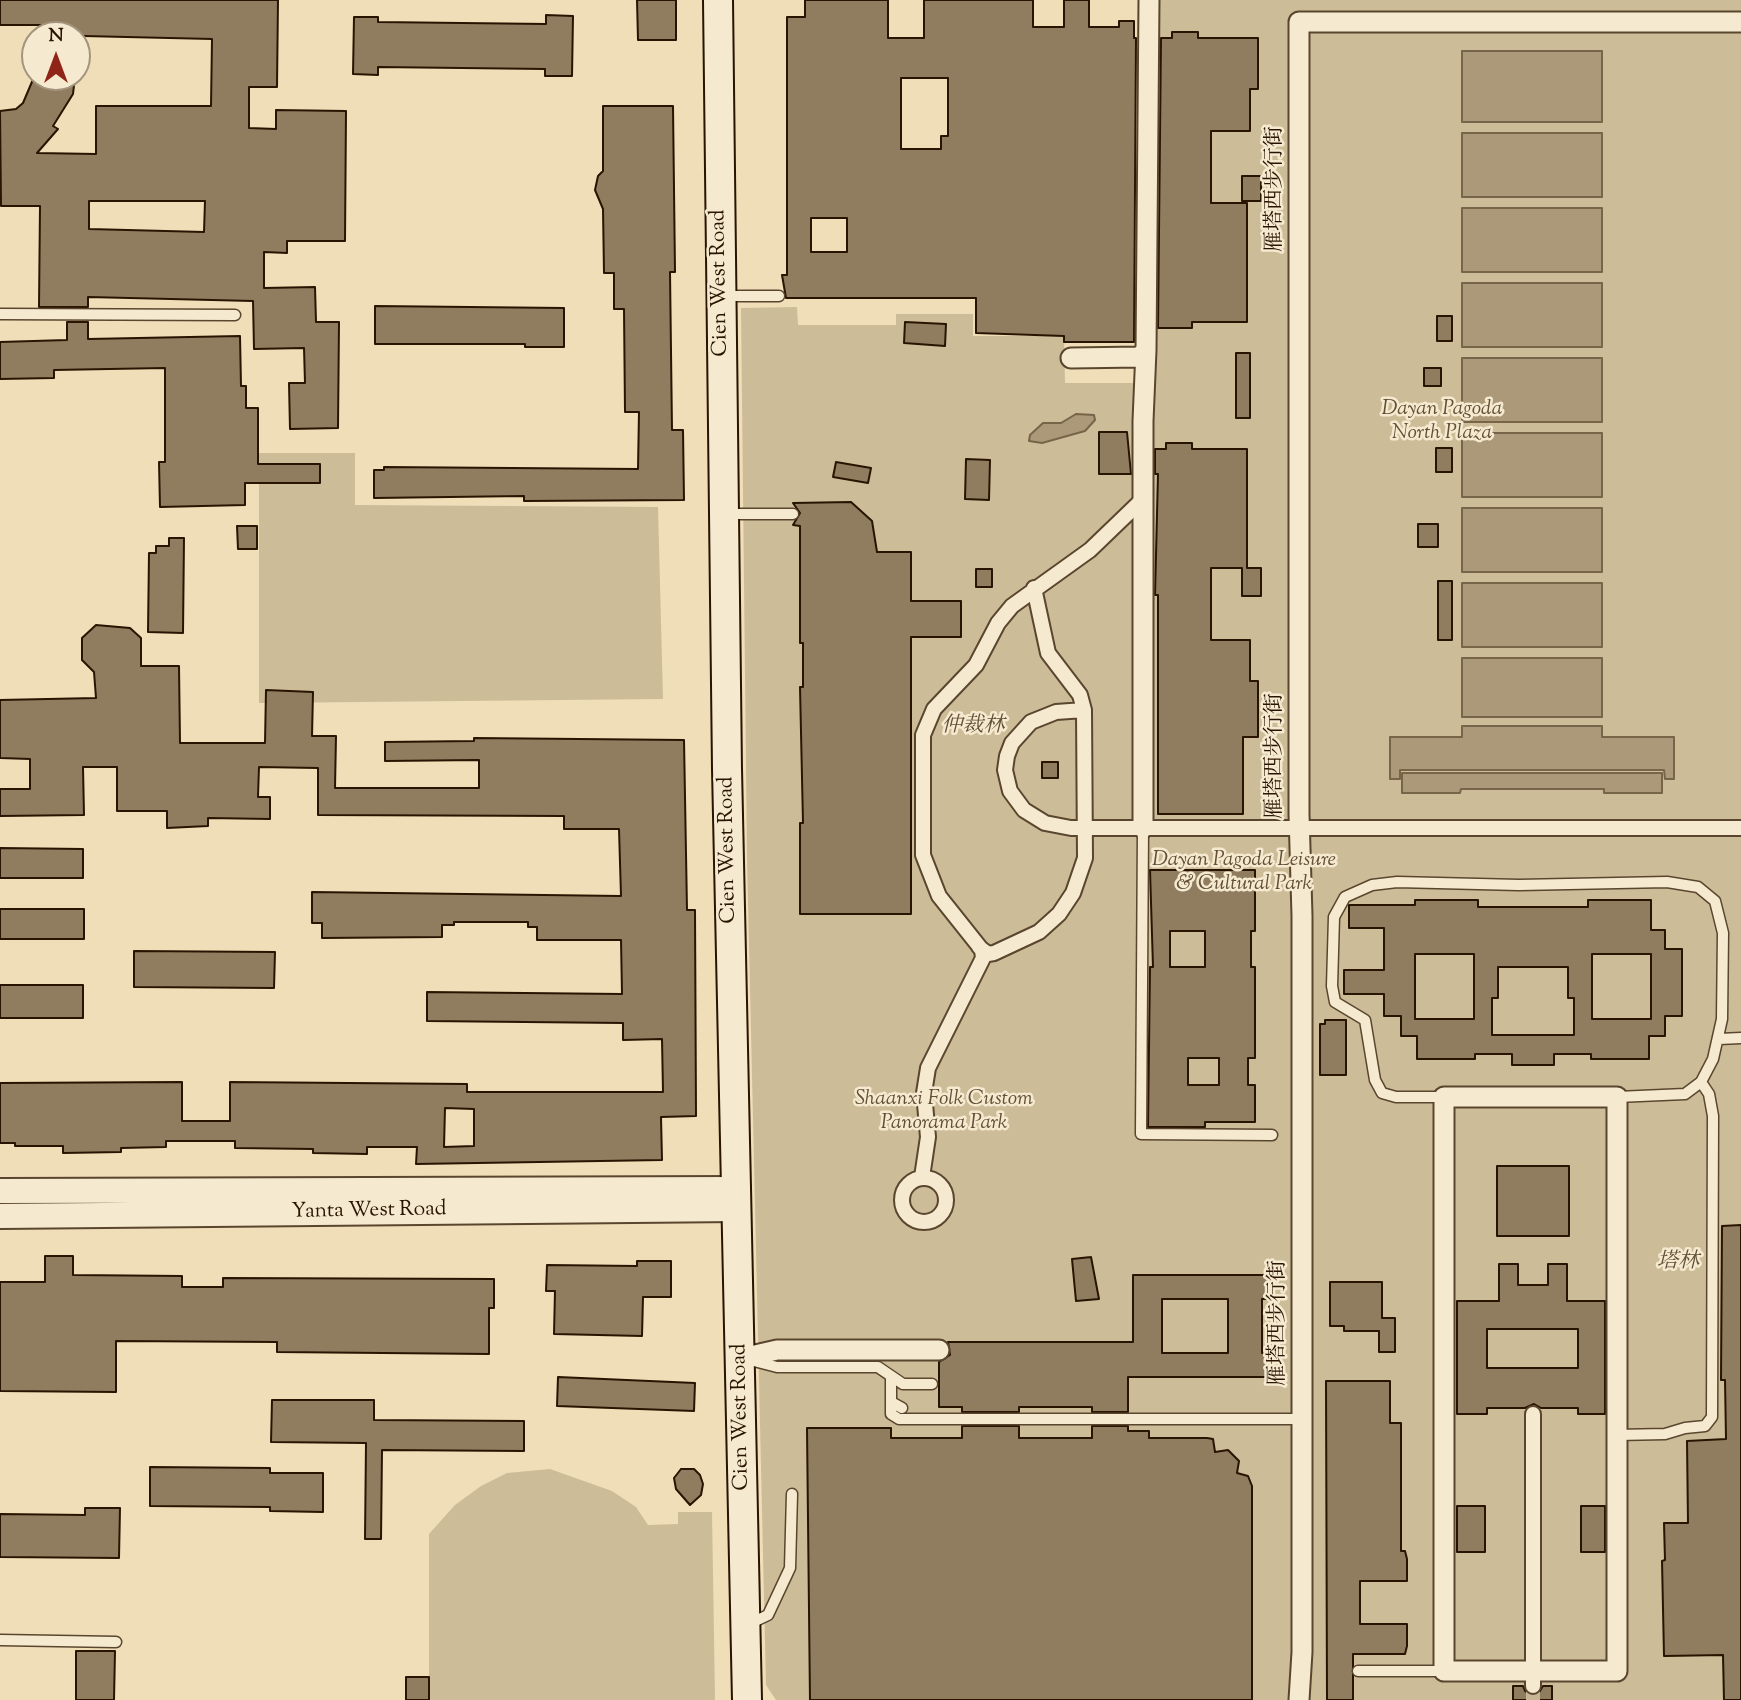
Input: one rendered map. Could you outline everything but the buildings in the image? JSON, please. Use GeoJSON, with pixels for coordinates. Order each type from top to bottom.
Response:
{"type":"FeatureCollection","features":[{"type":"Feature","properties":{"kind":"main road","name":"Cien West Road"},"geometry":{"type":"LineString","coordinates":[[718,0],[729,888],[738,1199],[747,1700]]}},
{"type":"Feature","properties":{"kind":"street"},"geometry":{"type":"LineString","coordinates":[[1143,828],[1143,499],[1149,0]]}},
{"type":"Feature","properties":{"kind":"street","name":"雁塔西步行街"},"geometry":{"type":"LineString","coordinates":[[1299,1700],[1302,1652],[1302,1419],[1299,22],[1741,22]]}},
{"type":"Feature","properties":{"kind":"street"},"geometry":{"type":"LineString","coordinates":[[1070,358],[1140,357],[1146,350]]}},
{"type":"Feature","properties":{"kind":"street"},"geometry":{"type":"LineString","coordinates":[[985,954],[947,908],[925,863],[921,842],[923,735],[934,709],[976,665],[1004,614],[1034,588],[1090,550],[1143,499]]}},
{"type":"Feature","properties":{"kind":"street"},"geometry":{"type":"LineString","coordinates":[[922,1177],[928,1137],[925,1079],[933,1055],[985,954],[1039,932],[1068,902],[1083,869],[1086,828],[1084,710],[1080,695],[1048,653],[1034,588]]}},
{"type":"Feature","properties":{"kind":"street"},"geometry":{"type":"LineString","coordinates":[[1084,710],[1056,712],[1031,723],[1012,743],[1005,770],[1010,791],[1024,810],[1045,823],[1086,828],[1741,828]]}},
{"type":"Feature","properties":{"kind":"street"},"geometry":{"type":"LineString","coordinates":[[1444,1097],[1617,1097],[1617,1671],[1533,1678],[1444,1671],[1444,1097]]}},
{"type":"Feature","properties":{"kind":"street","name":"Yanta West Road"},"geometry":{"type":"LineString","coordinates":[[0,1191],[738,1199]]}},
{"type":"Feature","properties":{"kind":"street","name":"Yanta West Road"},"geometry":{"type":"LineString","coordinates":[[0,1216],[738,1199]]}},
{"type":"Feature","properties":{"kind":"street"},"geometry":{"type":"LineString","coordinates":[[741,1359],[777,1350],[939,1350]]}},
{"type":"Feature","properties":{"kind":"street"},"geometry":{"type":"LineString","coordinates":[[1533,1414],[1533,1678]]}},
{"type":"Feature","properties":{"kind":"lane"},"geometry":{"type":"LineString","coordinates":[[722,296],[779,296]]}},
{"type":"Feature","properties":{"kind":"lane"},"geometry":{"type":"LineString","coordinates":[[0,314],[235,315]]}},
{"type":"Feature","properties":{"kind":"lane"},"geometry":{"type":"LineString","coordinates":[[724,514],[793,514]]}},
{"type":"Feature","properties":{"kind":"lane"},"geometry":{"type":"LineString","coordinates":[[1143,828],[1141,1134],[1272,1135]]}},
{"type":"Feature","properties":{"kind":"lane"},"geometry":{"type":"LineString","coordinates":[[1444,1097],[1396,1097],[1382,1093],[1375,1080],[1367,1024],[1362,1016],[1335,1002],[1332,986],[1334,917],[1345,897],[1361,888],[1397,882],[1519,885],[1667,883],[1698,887],[1715,901],[1722,923],[1724,991],[1719,1039],[1695,1090],[1675,1097],[1617,1097]]}},
{"type":"Feature","properties":{"kind":"lane"},"geometry":{"type":"LineString","coordinates":[[1719,1039],[1741,1038]]}},
{"type":"Feature","properties":{"kind":"lane"},"geometry":{"type":"LineString","coordinates":[[1617,1435],[1665,1434],[1705,1426],[1712,1417],[1713,1116],[1709,1094],[1701,1082]]}},
{"type":"Feature","properties":{"kind":"lane"},"geometry":{"type":"LineString","coordinates":[[741,1359],[777,1367],[878,1367],[903,1384],[932,1384]]}},
{"type":"Feature","properties":{"kind":"lane"},"geometry":{"type":"LineString","coordinates":[[891,1376],[891,1414],[899,1419],[1302,1419]]}},
{"type":"Feature","properties":{"kind":"lane"},"geometry":{"type":"LineString","coordinates":[[891,1398],[893,1406],[902,1408]]}},
{"type":"Feature","properties":{"kind":"lane"},"geometry":{"type":"LineString","coordinates":[[746,1625],[768,1615],[790,1569],[792,1494]]}},
{"type":"Feature","properties":{"kind":"lane"},"geometry":{"type":"LineString","coordinates":[[0,1640],[116,1642]]}},
{"type":"Feature","properties":{"kind":"lane"},"geometry":{"type":"LineString","coordinates":[[1358,1671],[1444,1671]]}},
{"type":"Feature","properties":{"kind":"green space","name":"Dayan Pagoda Leisure & Cultural Park"},"geometry":{"type":"Polygon","coordinates":[[[1149,0],[1741,0],[1741,1700],[776,1700],[766,1685],[747,857],[741,308],[797,307],[798,325],[896,325],[896,314],[973,314],[973,336],[1064,336],[1065,383],[1144,383],[1149,0]]]}},
{"type":"Feature","properties":{"kind":"green space"},"geometry":{"type":"Polygon","coordinates":[[[259,453],[355,453],[355,505],[658,507],[663,699],[259,703],[259,453]]]}},
{"type":"Feature","properties":{"kind":"green space"},"geometry":{"type":"Polygon","coordinates":[[[550,1469],[612,1491],[636,1507],[648,1525],[678,1524],[678,1512],[712,1512],[715,1700],[429,1700],[429,1534],[455,1505],[481,1486],[507,1473],[550,1469]]]}},
{"type":"Feature","properties":{"kind":"shaded area"},"geometry":{"type":"Polygon","coordinates":[[[1462,51],[1602,51],[1602,122],[1462,122],[1462,51]]]}},
{"type":"Feature","properties":{"kind":"shaded area"},"geometry":{"type":"Polygon","coordinates":[[[1462,133],[1602,133],[1602,197],[1462,197],[1462,133]]]}},
{"type":"Feature","properties":{"kind":"shaded area"},"geometry":{"type":"Polygon","coordinates":[[[1462,208],[1602,208],[1602,272],[1462,272],[1462,208]]]}},
{"type":"Feature","properties":{"kind":"shaded area"},"geometry":{"type":"Polygon","coordinates":[[[1462,283],[1602,283],[1602,347],[1462,347],[1462,283]]]}},
{"type":"Feature","properties":{"kind":"shaded area"},"geometry":{"type":"Polygon","coordinates":[[[1462,358],[1602,358],[1602,422],[1462,422],[1462,358]]]}},
{"type":"Feature","properties":{"kind":"shaded area"},"geometry":{"type":"Polygon","coordinates":[[[1076,414],[1094,415],[1095,420],[1085,431],[1042,443],[1029,441],[1030,435],[1043,423],[1061,423],[1076,414]]]}},
{"type":"Feature","properties":{"kind":"shaded area"},"geometry":{"type":"Polygon","coordinates":[[[1462,433],[1602,433],[1602,497],[1462,497],[1462,433]]]}},
{"type":"Feature","properties":{"kind":"shaded area"},"geometry":{"type":"Polygon","coordinates":[[[1462,508],[1602,508],[1602,572],[1462,572],[1462,508]]]}},
{"type":"Feature","properties":{"kind":"shaded area"},"geometry":{"type":"Polygon","coordinates":[[[1462,583],[1602,583],[1602,647],[1462,647],[1462,583]]]}},
{"type":"Feature","properties":{"kind":"shaded area"},"geometry":{"type":"Polygon","coordinates":[[[1462,658],[1602,658],[1602,717],[1462,717],[1462,658]]]}},
{"type":"Feature","properties":{"kind":"shaded area"},"geometry":{"type":"Polygon","coordinates":[[[1462,726],[1602,726],[1602,737],[1674,737],[1674,779],[1665,779],[1664,770],[1400,770],[1400,779],[1390,779],[1390,737],[1462,737],[1462,726]]]}},
{"type":"Feature","properties":{"kind":"shaded area"},"geometry":{"type":"Polygon","coordinates":[[[1402,773],[1662,773],[1662,793],[1604,793],[1604,789],[1461,789],[1460,793],[1402,793],[1402,773]]]}},
{"type":"Feature","properties":{"kind":"tunnel"},"geometry":{"type":"LineString","coordinates":[[1533,1686],[1533,1700]]}},
{"type":"Feature","properties":{"kind":"park label","name":"Dayan Pagoda North Plaza"},"geometry":{"type":"Point","coordinates":[1442,422]}},
{"type":"Feature","properties":{"kind":"park label","name":"仲裁林"},"geometry":{"type":"Point","coordinates":[973,727]}},
{"type":"Feature","properties":{"kind":"park label","name":"Shaanxi Folk Custom Panorama Park"},"geometry":{"type":"Point","coordinates":[944,1112]}},
{"type":"Feature","properties":{"kind":"park label","name":"塔林"},"geometry":{"type":"Point","coordinates":[1678,1263]}}]}
